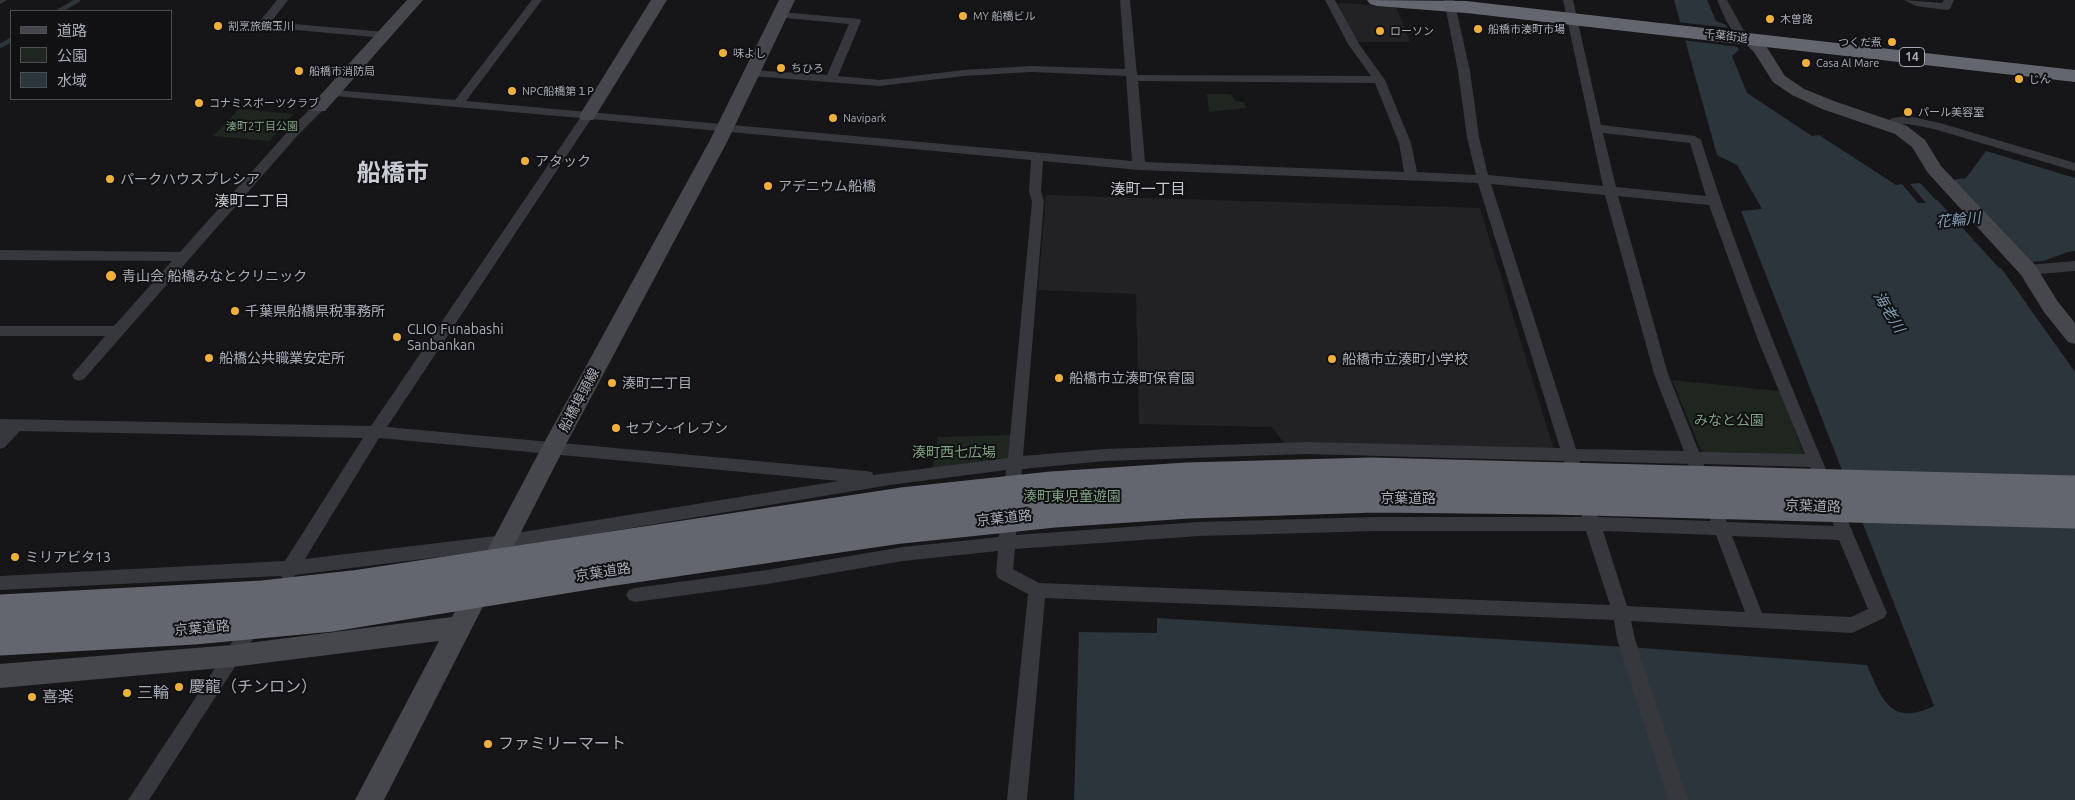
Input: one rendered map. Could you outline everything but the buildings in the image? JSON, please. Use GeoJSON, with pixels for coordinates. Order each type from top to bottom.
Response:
{"type":"FeatureCollection","features":[{"type":"Feature","properties":{"kind":"highway","name":"千葉街道"},"geometry":{"type":"LineString","coordinates":[[1377,0],[1569,10],[1673,30],[1740,35],[2075,76]]}},
{"type":"Feature","properties":{"kind":"highway","name":"京葉道路"},"geometry":{"type":"LineString","coordinates":[[0,610],[263,596],[352,586],[902,503],[1052,487],[1187,478],[1370,473],[2075,491]]}},
{"type":"Feature","properties":{"kind":"highway","name":"京葉道路"},"geometry":{"type":"LineString","coordinates":[[0,640],[194,629],[332,616],[611,570],[901,528],[1054,512],[1188,502],[1376,497],[1542,499],[2075,513]]}},
{"type":"Feature","properties":{"kind":"street"},"geometry":{"type":"LineString","coordinates":[[264,0],[282,1]]}},
{"type":"Feature","properties":{"kind":"street"},"geometry":{"type":"LineString","coordinates":[[78,375],[294,132],[334,93],[415,0]]}},
{"type":"Feature","properties":{"kind":"street"},"geometry":{"type":"LineString","coordinates":[[458,104],[537,0]]}},
{"type":"Feature","properties":{"kind":"street"},"geometry":{"type":"LineString","coordinates":[[138,800],[291,568],[376,432],[586,116],[659,0]]}},
{"type":"Feature","properties":{"kind":"street"},"geometry":{"type":"LineString","coordinates":[[1125,0],[1139,166]]}},
{"type":"Feature","properties":{"kind":"street"},"geometry":{"type":"LineString","coordinates":[[1330,0],[1354,44],[1379,80],[1405,143],[1410,176]]}},
{"type":"Feature","properties":{"kind":"street"},"geometry":{"type":"LineString","coordinates":[[1722,0],[1740,35],[1760,49],[1779,79],[1798,92],[1828,105],[1901,130],[1919,144],[1926,158],[1923,168],[1938,180],[2020,267],[2075,337]]}},
{"type":"Feature","properties":{"kind":"street"},"geometry":{"type":"LineString","coordinates":[[1910,0],[1946,7],[1949,0]]}},
{"type":"Feature","properties":{"kind":"street"},"geometry":{"type":"LineString","coordinates":[[282,1],[265,21],[266,26],[385,35]]}},
{"type":"Feature","properties":{"kind":"street"},"geometry":{"type":"LineString","coordinates":[[1450,3],[1464,71],[1473,136],[1483,179],[1569,455],[1621,613],[1626,639],[1678,800]]}},
{"type":"Feature","properties":{"kind":"street"},"geometry":{"type":"LineString","coordinates":[[784,7],[856,21],[831,79]]}},
{"type":"Feature","properties":{"kind":"street","name":"船橋埠頭線"},"geometry":{"type":"LineString","coordinates":[[369,800],[553,447],[725,127],[784,7]]}},
{"type":"Feature","properties":{"kind":"street"},"geometry":{"type":"LineString","coordinates":[[1569,10],[1610,191],[1661,374],[1757,621]]}},
{"type":"Feature","properties":{"kind":"street"},"geometry":{"type":"LineString","coordinates":[[752,73],[880,83],[964,73],[1031,69],[1131,75],[1379,80]]}},
{"type":"Feature","properties":{"kind":"street"},"geometry":{"type":"LineString","coordinates":[[334,93],[1139,166],[1483,179],[1714,201]]}},
{"type":"Feature","properties":{"kind":"street"},"geometry":{"type":"LineString","coordinates":[[1889,125],[1896,121],[1908,120],[1936,126],[2075,167]]}},
{"type":"Feature","properties":{"kind":"street"},"geometry":{"type":"LineString","coordinates":[[1037,157],[1035,192],[1038,201],[1004,573],[1037,590],[1852,624],[1878,613],[1765,340],[1714,201],[1694,140],[1596,128]]}},
{"type":"Feature","properties":{"kind":"street"},"geometry":{"type":"LineString","coordinates":[[0,255],[183,257]]}},
{"type":"Feature","properties":{"kind":"street"},"geometry":{"type":"LineString","coordinates":[[2020,267],[2075,266]]}},
{"type":"Feature","properties":{"kind":"street"},"geometry":{"type":"LineString","coordinates":[[0,330],[118,331]]}},
{"type":"Feature","properties":{"kind":"street"},"geometry":{"type":"LineString","coordinates":[[0,425],[376,432],[890,479]]}},
{"type":"Feature","properties":{"kind":"street"},"geometry":{"type":"LineString","coordinates":[[0,443],[16,425]]}},
{"type":"Feature","properties":{"kind":"street"},"geometry":{"type":"LineString","coordinates":[[0,583],[291,568],[504,542],[890,479],[1015,463],[1105,455],[1306,448],[1815,461]]}},
{"type":"Feature","properties":{"kind":"street"},"geometry":{"type":"LineString","coordinates":[[635,595],[766,577],[903,554],[1007,543],[1199,529],[1376,524],[1592,524],[1845,533]]}},
{"type":"Feature","properties":{"kind":"street"},"geometry":{"type":"LineString","coordinates":[[1017,800],[1037,590]]}},
{"type":"Feature","properties":{"kind":"street"},"geometry":{"type":"LineString","coordinates":[[0,676],[232,656],[460,627]]}},
{"type":"Feature","properties":{"kind":"shaded area"},"geometry":{"type":"Polygon","coordinates":[[[1342,3],[1396,7],[1410,42],[1357,42],[1336,5],[1342,3]]]}},
{"type":"Feature","properties":{"kind":"shaded area","name":"船橋市立湊町小学校"},"geometry":{"type":"Polygon","coordinates":[[[1046,195],[1480,208],[1554,450],[1284,443],[1272,427],[1139,424],[1136,294],[1038,290],[1046,195]]]}},
{"type":"Feature","properties":{"kind":"green space"},"geometry":{"type":"Polygon","coordinates":[[[1207,94],[1231,94],[1235,101],[1243,102],[1247,108],[1209,112],[1207,94]]]}},
{"type":"Feature","properties":{"kind":"green space","name":"湊町2丁目公園"},"geometry":{"type":"Polygon","coordinates":[[[239,109],[294,114],[269,141],[213,136],[239,109]]]}},
{"type":"Feature","properties":{"kind":"green space","name":"みなと公園"},"geometry":{"type":"Polygon","coordinates":[[[1672,380],[1780,391],[1805,457],[1702,453],[1672,380]]]}},
{"type":"Feature","properties":{"kind":"green space","name":"湊町西七広場"},"geometry":{"type":"Polygon","coordinates":[[[1013,435],[1011,459],[932,470],[938,437],[1013,435]]]}},
{"type":"Feature","properties":{"kind":"water"},"geometry":{"type":"Polygon","coordinates":[[[1674,0],[1707,0],[1716,21],[1726,25],[1739,50],[1732,56],[1747,93],[1812,136],[1819,135],[1896,185],[1902,184],[1918,203],[1926,203],[1910,184],[1920,183],[1936,200],[1943,200],[1940,182],[1966,178],[1986,151],[2075,178],[2075,251],[2043,261],[1999,265],[2075,372],[2075,800],[1074,800],[1079,632],[1157,633],[1157,618],[1642,648],[1867,665],[1883,698],[1897,711],[1907,713],[1919,712],[1934,706],[1741,211],[1762,209],[1737,165],[1717,155],[1674,0]]]}},
{"type":"Feature","properties":{"kind":"pier"},"geometry":{"type":"Polygon","coordinates":[[[1677,22],[1730,28],[1739,47],[1682,40],[1677,22]]]}},
{"type":"Feature","properties":{"kind":"pier"},"geometry":{"type":"Polygon","coordinates":[[[1951,179],[2031,264],[1999,268],[1920,181],[1938,197],[1926,184],[1926,181],[1951,179]]]}},
{"type":"Feature","properties":{"kind":"waterway"},"geometry":{"type":"LineString","coordinates":[[61,10],[78,0]]}},
{"type":"Feature","properties":{"kind":"waterway"},"geometry":{"type":"LineString","coordinates":[[0,46],[10,41]]}},
{"type":"Feature","properties":{"kind":"place","name":"MY 船橋ビル"},"geometry":{"type":"Point","coordinates":[963,16]}},
{"type":"Feature","properties":{"kind":"place","name":"木曽路"},"geometry":{"type":"Point","coordinates":[1770,19]}},
{"type":"Feature","properties":{"kind":"place","name":"割烹旅館玉川"},"geometry":{"type":"Point","coordinates":[218,26]}},
{"type":"Feature","properties":{"kind":"place","name":"船橋市湊町市場"},"geometry":{"type":"Point","coordinates":[1478,29]}},
{"type":"Feature","properties":{"kind":"place","name":"ローソン"},"geometry":{"type":"Point","coordinates":[1380,31]}},
{"type":"Feature","properties":{"kind":"place","name":"つくだ煮"},"geometry":{"type":"Point","coordinates":[1892,42]}},
{"type":"Feature","properties":{"kind":"place","name":"味よし"},"geometry":{"type":"Point","coordinates":[723,53]}},
{"type":"Feature","properties":{"kind":"place","name":"Casa Al Mare"},"geometry":{"type":"Point","coordinates":[1806,63]}},
{"type":"Feature","properties":{"kind":"place","name":"ちひろ"},"geometry":{"type":"Point","coordinates":[781,68]}},
{"type":"Feature","properties":{"kind":"place","name":"船橋市消防局"},"geometry":{"type":"Point","coordinates":[299,71]}},
{"type":"Feature","properties":{"kind":"place","name":"じん"},"geometry":{"type":"Point","coordinates":[2019,79]}},
{"type":"Feature","properties":{"kind":"place","name":"NPC船橋第１P"},"geometry":{"type":"Point","coordinates":[512,91]}},
{"type":"Feature","properties":{"kind":"place","name":"コナミスポーツクラブ"},"geometry":{"type":"Point","coordinates":[199,103]}},
{"type":"Feature","properties":{"kind":"place","name":"パール美容室"},"geometry":{"type":"Point","coordinates":[1908,112]}},
{"type":"Feature","properties":{"kind":"place","name":"Navipark"},"geometry":{"type":"Point","coordinates":[833,118]}},
{"type":"Feature","properties":{"kind":"place","name":"アタック"},"geometry":{"type":"Point","coordinates":[525,161]}},
{"type":"Feature","properties":{"kind":"place","name":"パークハウスプレシア"},"geometry":{"type":"Point","coordinates":[110,179]}},
{"type":"Feature","properties":{"kind":"place","name":"アデニウム船橋"},"geometry":{"type":"Point","coordinates":[768,186]}},
{"type":"Feature","properties":{"kind":"place","name":"青山会 船橋みなとクリニック"},"geometry":{"type":"Point","coordinates":[111,276]}},
{"type":"Feature","properties":{"kind":"place","name":"千葉県船橋県税事務所"},"geometry":{"type":"Point","coordinates":[235,311]}},
{"type":"Feature","properties":{"kind":"place","name":"CLIO Funabashi Sanbankan"},"geometry":{"type":"Point","coordinates":[397,337]}},
{"type":"Feature","properties":{"kind":"place","name":"船橋公共職業安定所"},"geometry":{"type":"Point","coordinates":[209,358]}},
{"type":"Feature","properties":{"kind":"place","name":"船橋市立湊町小学校"},"geometry":{"type":"Point","coordinates":[1332,359]}},
{"type":"Feature","properties":{"kind":"place","name":"船橋市立湊町保育園"},"geometry":{"type":"Point","coordinates":[1059,378]}},
{"type":"Feature","properties":{"kind":"place","name":"湊町二丁目"},"geometry":{"type":"Point","coordinates":[612,383]}},
{"type":"Feature","properties":{"kind":"place","name":"セブン-イレブン"},"geometry":{"type":"Point","coordinates":[616,428]}},
{"type":"Feature","properties":{"kind":"place","name":"ミリアビタ13"},"geometry":{"type":"Point","coordinates":[15,557]}},
{"type":"Feature","properties":{"kind":"place","name":"慶龍（チンロン）"},"geometry":{"type":"Point","coordinates":[179,687]}},
{"type":"Feature","properties":{"kind":"place","name":"三輪"},"geometry":{"type":"Point","coordinates":[127,693]}},
{"type":"Feature","properties":{"kind":"place","name":"喜楽"},"geometry":{"type":"Point","coordinates":[32,697]}},
{"type":"Feature","properties":{"kind":"place","name":"ファミリーマート"},"geometry":{"type":"Point","coordinates":[488,744]}},
{"type":"Feature","properties":{"kind":"district","name":"船橋市"},"geometry":{"type":"Point","coordinates":[393,173]}},
{"type":"Feature","properties":{"kind":"district","name":"湊町一丁目"},"geometry":{"type":"Point","coordinates":[1148,189]}},
{"type":"Feature","properties":{"kind":"district","name":"湊町二丁目"},"geometry":{"type":"Point","coordinates":[252,201]}},
{"type":"Feature","properties":{"kind":"water label","name":"花輪川"},"geometry":{"type":"Point","coordinates":[1958,220]}},
{"type":"Feature","properties":{"kind":"water label","name":"海老川"},"geometry":{"type":"Point","coordinates":[1889,312]}},
{"type":"Feature","properties":{"kind":"park label","name":"湊町東児童遊園"},"geometry":{"type":"Point","coordinates":[1072,496]}}]}
